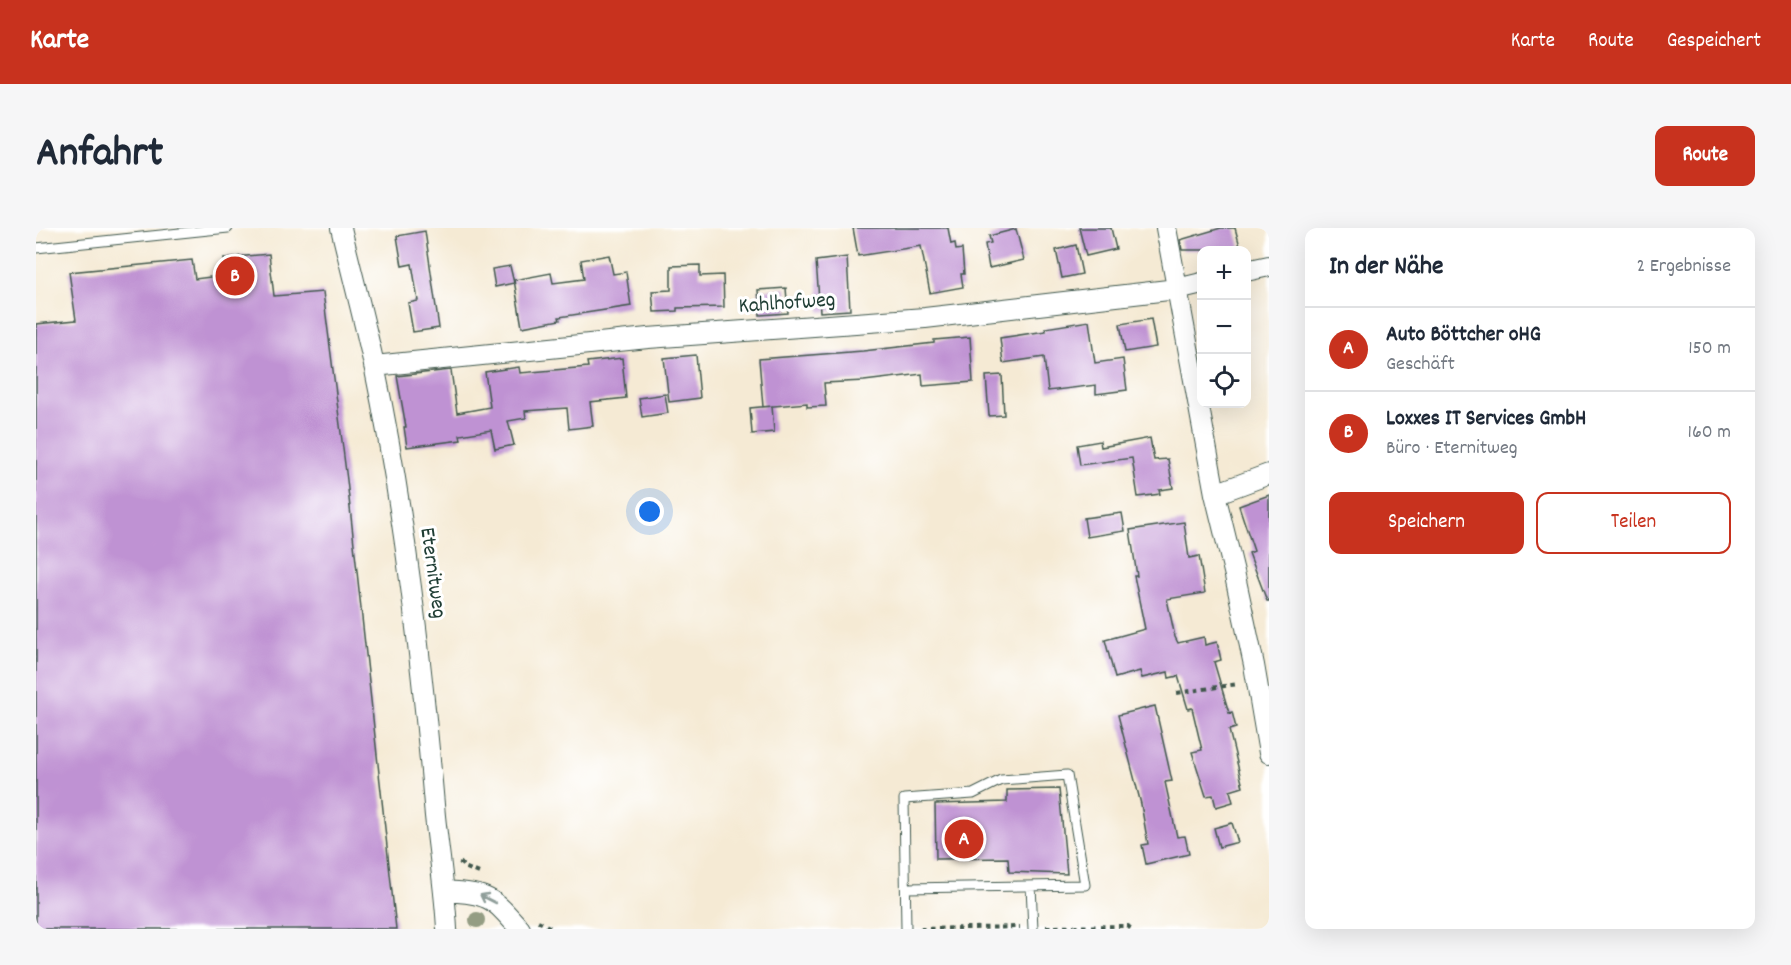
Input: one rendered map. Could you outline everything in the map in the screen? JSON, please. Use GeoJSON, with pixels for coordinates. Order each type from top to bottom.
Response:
{"type":"FeatureCollection","features":[{"type":"Feature","properties":{"kind":"street","name":"Eternitweg"},"geometry":{"type":"LineString","coordinates":[[341,228],[374,366],[398,500],[424,691],[447,929]]}},
{"type":"Feature","properties":{"kind":"street"},"geometry":{"type":"LineString","coordinates":[[1166,228],[1215,494],[1259,668],[1269,753]]}},
{"type":"Feature","properties":{"kind":"street"},"geometry":{"type":"LineString","coordinates":[[1251,270],[1269,266]]}},
{"type":"Feature","properties":{"kind":"street","name":"Kahlhofweg"},"geometry":{"type":"LineString","coordinates":[[374,366],[648,338],[925,318],[1177,289],[1197,284]]}},
{"type":"Feature","properties":{"kind":"street"},"geometry":{"type":"LineString","coordinates":[[1215,494],[1269,474]]}},
{"type":"Feature","properties":{"kind":"street"},"geometry":{"type":"LineString","coordinates":[[445,891],[473,893],[491,898],[520,929]]}},
{"type":"Feature","properties":{"kind":"lane"},"geometry":{"type":"LineString","coordinates":[[36,248],[228,228]]}},
{"type":"Feature","properties":{"kind":"lane"},"geometry":{"type":"LineString","coordinates":[[906,929],[904,799],[973,794],[1001,780],[1067,775],[1085,885],[907,888]]}},
{"type":"Feature","properties":{"kind":"lane"},"geometry":{"type":"LineString","coordinates":[[1031,886],[1033,928]]}},
{"type":"Feature","properties":{"kind":"path"},"geometry":{"type":"LineString","coordinates":[[1177,693],[1259,668]]}},
{"type":"Feature","properties":{"kind":"path"},"geometry":{"type":"LineString","coordinates":[[906,929],[1128,926],[1131,929]]}},
{"type":"Feature","properties":{"kind":"building"},"geometry":{"type":"Polygon","coordinates":[[[853,228],[948,228],[951,244],[955,243],[956,250],[962,249],[963,287],[930,293],[921,246],[858,256],[853,228]]]}},
{"type":"Feature","properties":{"kind":"building"},"geometry":{"type":"Polygon","coordinates":[[[1079,228],[1111,228],[1116,249],[1086,256],[1079,228]]]}},
{"type":"Feature","properties":{"kind":"building"},"geometry":{"type":"Polygon","coordinates":[[[1221,228],[1235,228],[1240,246],[1197,246],[1197,250],[1182,250],[1180,240],[1221,228]]]}},
{"type":"Feature","properties":{"kind":"building"},"geometry":{"type":"Polygon","coordinates":[[[1016,229],[1024,260],[989,268],[985,244],[991,243],[989,236],[1016,229]]]}},
{"type":"Feature","properties":{"kind":"building"},"geometry":{"type":"Polygon","coordinates":[[[425,231],[439,328],[413,332],[408,303],[418,301],[412,264],[402,266],[397,236],[425,231]]]}},
{"type":"Feature","properties":{"kind":"building"},"geometry":{"type":"Polygon","coordinates":[[[1076,245],[1082,274],[1062,278],[1056,250],[1076,245]]]}},
{"type":"Feature","properties":{"kind":"building"},"geometry":{"type":"Polygon","coordinates":[[[269,254],[274,296],[323,292],[347,480],[396,929],[36,929],[36,324],[76,320],[69,272],[192,260],[195,279],[226,275],[224,258],[269,254]]]}},
{"type":"Feature","properties":{"kind":"building"},"geometry":{"type":"Polygon","coordinates":[[[609,255],[613,274],[626,272],[631,306],[559,317],[560,320],[522,327],[514,280],[551,273],[553,283],[584,279],[581,260],[609,255]]]}},
{"type":"Feature","properties":{"kind":"building"},"geometry":{"type":"Polygon","coordinates":[[[847,257],[850,310],[820,312],[816,261],[847,257]]]}},
{"type":"Feature","properties":{"kind":"building"},"geometry":{"type":"Polygon","coordinates":[[[700,265],[700,276],[723,275],[724,307],[677,308],[677,311],[654,312],[652,291],[671,290],[671,266],[700,265]]]}},
{"type":"Feature","properties":{"kind":"building"},"geometry":{"type":"Polygon","coordinates":[[[510,266],[514,283],[495,287],[492,269],[510,266]]]}},
{"type":"Feature","properties":{"kind":"building"},"geometry":{"type":"Polygon","coordinates":[[[786,288],[788,313],[760,315],[758,290],[786,288]]]}},
{"type":"Feature","properties":{"kind":"building"},"geometry":{"type":"Polygon","coordinates":[[[1151,319],[1156,347],[1125,352],[1120,324],[1151,319]]]}},
{"type":"Feature","properties":{"kind":"building"},"geometry":{"type":"Polygon","coordinates":[[[1089,321],[1095,363],[1123,359],[1127,390],[1096,394],[1096,385],[1048,391],[1044,357],[1003,363],[1000,338],[1089,321]]]}},
{"type":"Feature","properties":{"kind":"building"},"geometry":{"type":"Polygon","coordinates":[[[970,337],[973,382],[923,386],[922,374],[824,383],[826,406],[807,407],[807,403],[763,407],[759,359],[863,351],[970,337]]]}},
{"type":"Feature","properties":{"kind":"building"},"geometry":{"type":"Polygon","coordinates":[[[696,355],[700,398],[669,402],[664,358],[696,355]]]}},
{"type":"Feature","properties":{"kind":"building"},"geometry":{"type":"Polygon","coordinates":[[[622,358],[626,398],[590,402],[593,426],[569,429],[567,408],[525,411],[526,418],[508,421],[514,445],[495,449],[491,430],[460,435],[461,440],[407,447],[397,376],[451,370],[457,413],[490,407],[485,372],[519,367],[520,373],[588,367],[587,362],[622,358]]]}},
{"type":"Feature","properties":{"kind":"building"},"geometry":{"type":"Polygon","coordinates":[[[1002,375],[1004,415],[989,416],[986,376],[1002,375]]]}},
{"type":"Feature","properties":{"kind":"building"},"geometry":{"type":"Polygon","coordinates":[[[665,394],[668,413],[642,417],[639,398],[665,394]]]}},
{"type":"Feature","properties":{"kind":"building"},"geometry":{"type":"Polygon","coordinates":[[[772,406],[774,432],[752,434],[750,408],[772,406]]]}},
{"type":"Feature","properties":{"kind":"building"},"geometry":{"type":"Polygon","coordinates":[[[1150,438],[1154,460],[1168,459],[1173,488],[1159,490],[1160,494],[1138,497],[1132,458],[1080,465],[1077,445],[1100,441],[1101,447],[1150,438]]]}},
{"type":"Feature","properties":{"kind":"building"},"geometry":{"type":"Polygon","coordinates":[[[1269,495],[1269,601],[1267,601],[1249,553],[1254,551],[1239,506],[1269,495]]]}},
{"type":"Feature","properties":{"kind":"building"},"geometry":{"type":"Polygon","coordinates":[[[1122,513],[1125,531],[1087,537],[1084,518],[1122,513]]]}},
{"type":"Feature","properties":{"kind":"building"},"geometry":{"type":"Polygon","coordinates":[[[1184,522],[1189,558],[1199,556],[1205,593],[1167,599],[1175,637],[1178,643],[1204,637],[1205,645],[1217,642],[1221,660],[1214,662],[1229,713],[1232,712],[1236,728],[1229,730],[1243,787],[1230,791],[1233,802],[1216,807],[1213,795],[1206,796],[1192,752],[1202,750],[1192,708],[1188,709],[1178,676],[1169,678],[1168,672],[1142,678],[1140,671],[1115,678],[1105,640],[1145,629],[1134,576],[1137,576],[1130,530],[1184,522]]]}},
{"type":"Feature","properties":{"kind":"building"},"geometry":{"type":"Polygon","coordinates":[[[1155,706],[1172,781],[1165,782],[1177,837],[1185,836],[1189,854],[1146,864],[1142,845],[1148,844],[1141,804],[1118,715],[1155,706]]]}},
{"type":"Feature","properties":{"kind":"building"},"geometry":{"type":"Polygon","coordinates":[[[1059,789],[1067,874],[1009,872],[1008,858],[936,859],[935,804],[1007,802],[1007,790],[1059,789]]]}},
{"type":"Feature","properties":{"kind":"building"},"geometry":{"type":"Polygon","coordinates":[[[1232,823],[1238,842],[1219,847],[1214,828],[1232,823]]]}},
{"type":"Feature","properties":{"kind":"place","name":"Loxxes IT Services GmbH"},"geometry":{"type":"Point","coordinates":[235,276]}},
{"type":"Feature","properties":{"kind":"place","name":"Auto Böttcher oHG"},"geometry":{"type":"Point","coordinates":[964,839]}}]}
